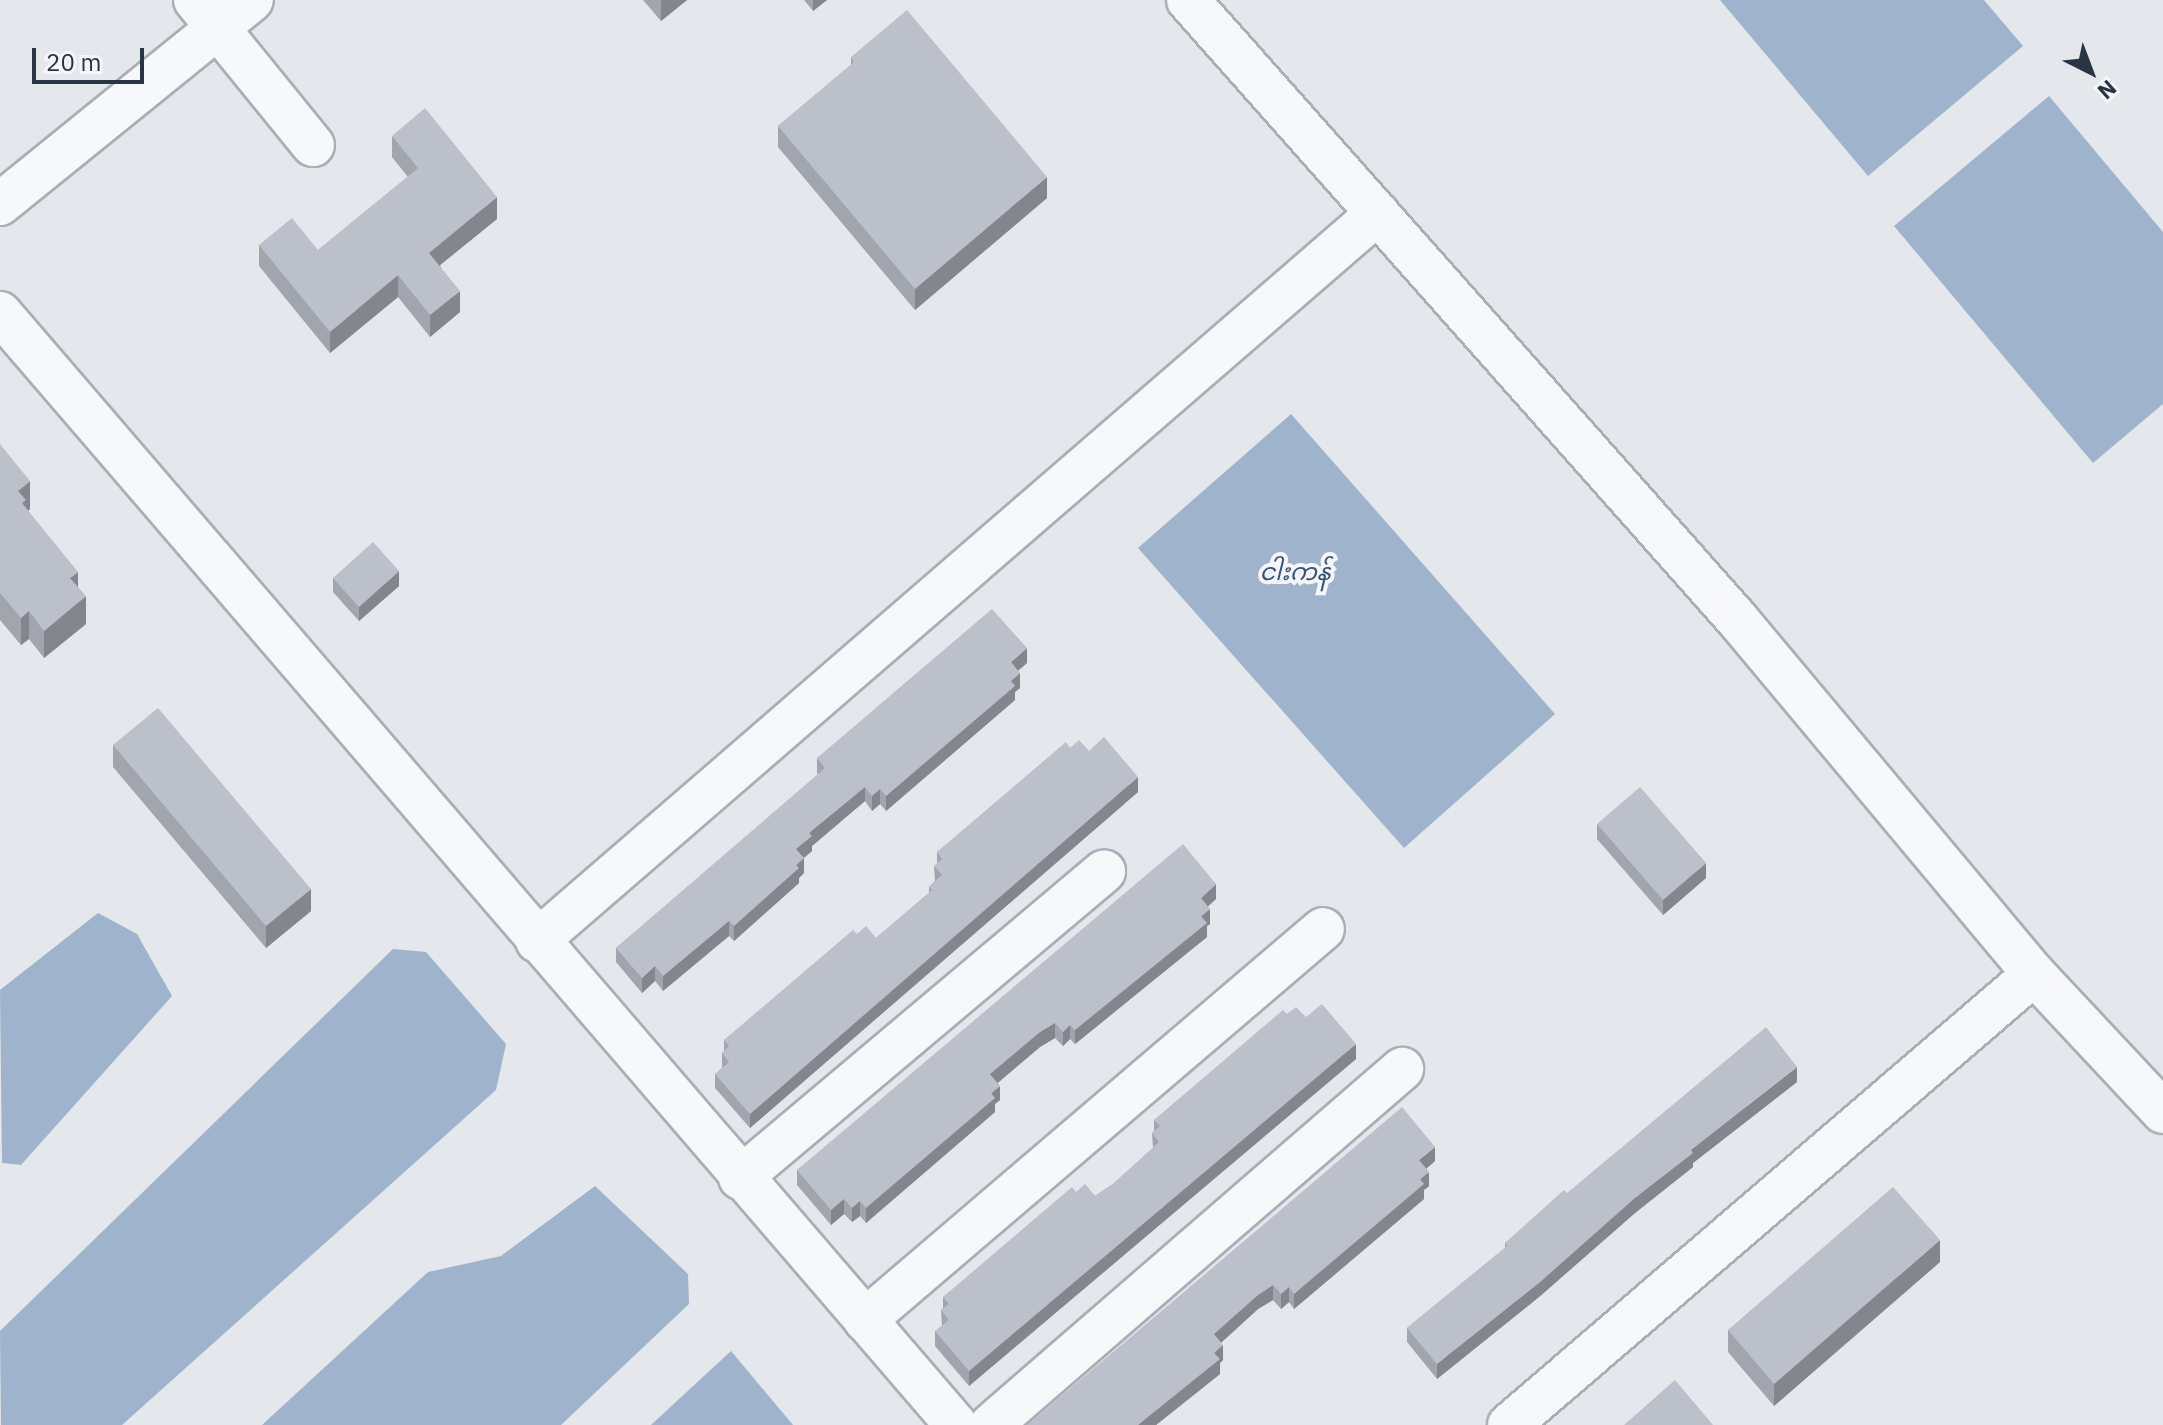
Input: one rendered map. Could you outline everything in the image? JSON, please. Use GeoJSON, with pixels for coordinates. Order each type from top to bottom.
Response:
{"type":"FeatureCollection","features":[{"type":"Feature","properties":{"kind":"street"},"geometry":{"type":"LineString","coordinates":[[0,204],[206,14],[252,0]]}},
{"type":"Feature","properties":{"kind":"street"},"geometry":{"type":"LineString","coordinates":[[1188,0],[1737,619],[2034,974],[2163,1112]]}},
{"type":"Feature","properties":{"kind":"street"},"geometry":{"type":"LineString","coordinates":[[206,14],[313,145]]}},
{"type":"Feature","properties":{"kind":"street"},"geometry":{"type":"LineString","coordinates":[[537,941],[1378,213]]}},
{"type":"Feature","properties":{"kind":"street"},"geometry":{"type":"LineString","coordinates":[[0,313],[740,1178],[956,1425]]}},
{"type":"Feature","properties":{"kind":"street"},"geometry":{"type":"LineString","coordinates":[[740,1178],[1104,871]]}},
{"type":"Feature","properties":{"kind":"street"},"geometry":{"type":"LineString","coordinates":[[865,1320],[1323,929]]}},
{"type":"Feature","properties":{"kind":"street"},"geometry":{"type":"LineString","coordinates":[[1509,1425],[2034,974]]}},
{"type":"Feature","properties":{"kind":"street"},"geometry":{"type":"LineString","coordinates":[[991,1425],[1402,1069]]}},
{"type":"Feature","properties":{"kind":"water"},"geometry":{"type":"Polygon","coordinates":[[[1720,0],[1984,0],[2023,46],[1868,176],[1720,0]]]}},
{"type":"Feature","properties":{"kind":"water"},"geometry":{"type":"Polygon","coordinates":[[[2049,96],[2163,232],[2163,404],[2093,463],[1894,226],[2049,96]]]}},
{"type":"Feature","properties":{"kind":"water","name":"ငါးကန်"},"geometry":{"type":"Polygon","coordinates":[[[1291,414],[1555,714],[1404,848],[1138,548],[1291,414]]]}},
{"type":"Feature","properties":{"kind":"water"},"geometry":{"type":"Polygon","coordinates":[[[98,913],[137,934],[172,996],[21,1165],[2,1163],[0,990],[98,913]]]}},
{"type":"Feature","properties":{"kind":"water"},"geometry":{"type":"Polygon","coordinates":[[[393,949],[426,952],[506,1044],[496,1090],[122,1425],[1,1425],[0,1331],[393,949]]]}},
{"type":"Feature","properties":{"kind":"water"},"geometry":{"type":"Polygon","coordinates":[[[595,1186],[688,1274],[689,1304],[561,1425],[262,1425],[428,1272],[501,1256],[595,1186]]]}},
{"type":"Feature","properties":{"kind":"water"},"geometry":{"type":"Polygon","coordinates":[[[731,1351],[793,1425],[651,1425],[731,1351]]]}},
{"type":"Feature","properties":{"kind":"building"},"geometry":{"type":"Polygon","coordinates":[[[907,10],[1047,177],[915,289],[778,126],[854,62],[851,57],[907,10]]]}},
{"type":"Feature","properties":{"kind":"building"},"geometry":{"type":"Polygon","coordinates":[[[425,108],[497,197],[429,253],[460,291],[430,315],[398,275],[330,332],[259,245],[292,218],[318,250],[418,168],[392,136],[425,108]]]}},
{"type":"Feature","properties":{"kind":"building"},"geometry":{"type":"Polygon","coordinates":[[[0,444],[30,481],[18,491],[26,500],[22,503],[78,572],[70,578],[86,596],[44,631],[29,611],[21,618],[0,593],[0,444]]]}},
{"type":"Feature","properties":{"kind":"building"},"geometry":{"type":"Polygon","coordinates":[[[373,542],[399,571],[359,607],[333,578],[373,542]]]}},
{"type":"Feature","properties":{"kind":"building"},"geometry":{"type":"Polygon","coordinates":[[[992,609],[1027,648],[1011,662],[1020,673],[1011,681],[1015,686],[886,796],[880,789],[872,796],[865,787],[809,833],[812,836],[796,849],[804,858],[796,865],[799,868],[734,926],[729,921],[663,976],[655,966],[642,978],[616,948],[825,768],[817,758],[992,609]]]}},
{"type":"Feature","properties":{"kind":"building"},"geometry":{"type":"Polygon","coordinates":[[[158,708],[311,889],[266,926],[113,745],[158,708]]]}},
{"type":"Feature","properties":{"kind":"building"},"geometry":{"type":"Polygon","coordinates":[[[1104,737],[1138,777],[750,1114],[715,1074],[729,1062],[722,1053],[729,1046],[724,1040],[853,930],[857,934],[866,926],[876,938],[932,890],[929,887],[942,875],[934,866],[942,859],[937,852],[1066,742],[1070,748],[1079,740],[1089,751],[1104,737]]]}},
{"type":"Feature","properties":{"kind":"building"},"geometry":{"type":"Polygon","coordinates":[[[1640,787],[1706,863],[1663,900],[1597,824],[1640,787]]]}},
{"type":"Feature","properties":{"kind":"building"},"geometry":{"type":"Polygon","coordinates":[[[1183,844],[1216,884],[1201,898],[1210,909],[1201,916],[1207,923],[1075,1030],[1070,1025],[1063,1032],[1055,1023],[1040,1032],[990,1074],[1000,1086],[991,1093],[995,1098],[866,1208],[860,1201],[852,1208],[844,1199],[831,1210],[797,1170],[1183,844]]]}},
{"type":"Feature","properties":{"kind":"building"},"geometry":{"type":"Polygon","coordinates":[[[1322,1004],[1356,1044],[969,1371],[935,1331],[949,1320],[941,1310],[949,1304],[943,1297],[1072,1187],[1076,1192],[1085,1184],[1095,1196],[1113,1184],[1159,1142],[1152,1133],[1160,1126],[1154,1120],[1283,1010],[1287,1014],[1296,1007],[1306,1017],[1322,1004]]]}},
{"type":"Feature","properties":{"kind":"building"},"geometry":{"type":"Polygon","coordinates":[[[1766,1027],[1797,1067],[1691,1150],[1693,1153],[1635,1198],[1539,1283],[1437,1364],[1407,1328],[1507,1246],[1505,1243],[1564,1190],[1567,1193],[1766,1027]]]}},
{"type":"Feature","properties":{"kind":"building"},"geometry":{"type":"Polygon","coordinates":[[[1402,1107],[1435,1147],[1419,1160],[1429,1172],[1420,1179],[1424,1184],[1294,1294],[1289,1287],[1281,1294],[1273,1285],[1258,1295],[1214,1334],[1223,1345],[1214,1353],[1220,1359],[1138,1425],[1027,1425],[1402,1107]]]}},
{"type":"Feature","properties":{"kind":"building"},"geometry":{"type":"Polygon","coordinates":[[[1893,1187],[1940,1240],[1774,1384],[1728,1330],[1893,1187]]]}},
{"type":"Feature","properties":{"kind":"building"},"geometry":{"type":"Polygon","coordinates":[[[1675,1380],[1713,1425],[1624,1425],[1675,1380]]]}}]}
